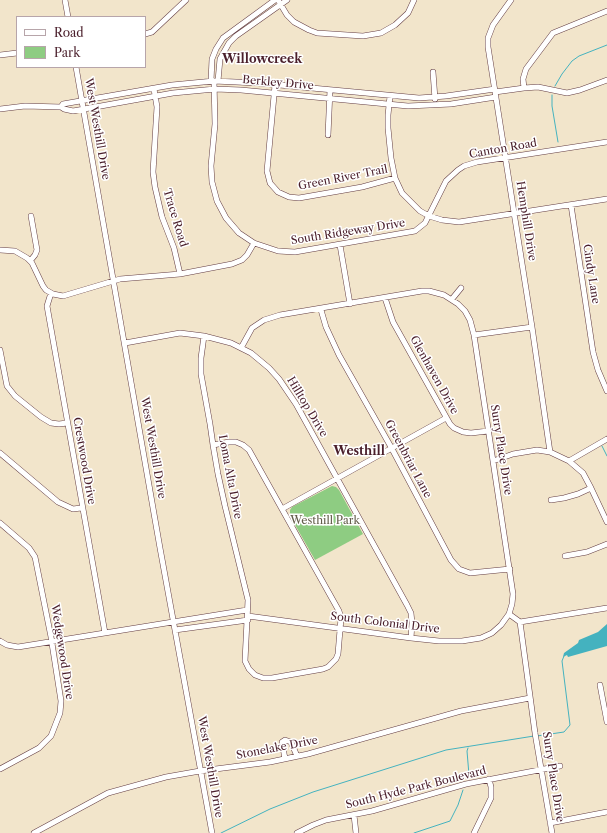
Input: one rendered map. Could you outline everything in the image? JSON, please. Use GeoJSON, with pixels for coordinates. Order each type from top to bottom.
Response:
{"type":"FeatureCollection","features":[{"type":"Feature","properties":{"kind":"street"},"geometry":{"type":"LineString","coordinates":[[65,0],[68,16]]}},
{"type":"Feature","properties":{"kind":"street"},"geometry":{"type":"LineString","coordinates":[[146,34],[152,32],[186,0]]}},
{"type":"Feature","properties":{"kind":"street","name":"South Ridgeway Drive"},"geometry":{"type":"LineString","coordinates":[[287,0],[278,2],[236,36],[226,46],[218,64],[214,81],[215,124],[211,166],[217,201],[226,218],[239,233],[254,243],[271,250],[286,252],[340,245],[415,231],[425,223],[429,216]]}},
{"type":"Feature","properties":{"kind":"street"},"geometry":{"type":"LineString","coordinates":[[278,2],[294,22],[301,27],[317,32],[363,36],[381,33],[395,25],[408,13],[414,0]]}},
{"type":"Feature","properties":{"kind":"street","name":"Hemphill Drive"},"geometry":{"type":"LineString","coordinates":[[511,0],[493,25],[488,38],[488,46],[550,452]]}},
{"type":"Feature","properties":{"kind":"street"},"geometry":{"type":"LineString","coordinates":[[524,88],[523,79],[526,69],[553,33],[607,11]]}},
{"type":"Feature","properties":{"kind":"street"},"geometry":{"type":"LineString","coordinates":[[0,55],[16,53]]}},
{"type":"Feature","properties":{"kind":"street","name":"West Westhill Drive"},"geometry":{"type":"LineString","coordinates":[[76,68],[212,833]]}},
{"type":"Feature","properties":{"kind":"street"},"geometry":{"type":"LineString","coordinates":[[433,72],[435,105]]}},
{"type":"Feature","properties":{"kind":"street","name":"Berkley Drive"},"geometry":{"type":"LineString","coordinates":[[0,109],[25,106],[61,107],[68,110],[83,109],[192,90],[215,89],[241,90],[408,106],[435,105],[451,104],[495,93],[524,88],[538,87],[567,93],[607,80]]}},
{"type":"Feature","properties":{"kind":"street","name":"Berkley Drive"},"geometry":{"type":"LineString","coordinates":[[61,107],[63,104],[154,88],[185,83],[214,81],[419,98],[495,93]]}},
{"type":"Feature","properties":{"kind":"street","name":"Green River Trail"},"geometry":{"type":"LineString","coordinates":[[275,85],[267,171],[270,183],[278,192],[289,197],[299,198],[362,187],[395,178]]}},
{"type":"Feature","properties":{"kind":"street","name":"Trace Road"},"geometry":{"type":"LineString","coordinates":[[154,88],[157,118],[153,172],[155,187],[162,218],[174,248],[180,274]]}},
{"type":"Feature","properties":{"kind":"street"},"geometry":{"type":"LineString","coordinates":[[328,135],[330,90]]}},
{"type":"Feature","properties":{"kind":"street"},"geometry":{"type":"LineString","coordinates":[[390,96],[388,128],[395,178],[402,193],[408,200],[420,211],[429,216],[442,220],[459,222],[607,199]]}},
{"type":"Feature","properties":{"kind":"street","name":"Canton Road"},"geometry":{"type":"LineString","coordinates":[[429,216],[446,181],[458,170],[477,162],[607,142]]}},
{"type":"Feature","properties":{"kind":"street","name":"Cindy Lane"},"geometry":{"type":"LineString","coordinates":[[570,205],[594,356],[607,391]]}},
{"type":"Feature","properties":{"kind":"street"},"geometry":{"type":"LineString","coordinates":[[30,261],[37,250],[31,216]]}},
{"type":"Feature","properties":{"kind":"street"},"geometry":{"type":"LineString","coordinates":[[0,250],[15,251],[22,254],[30,261],[43,286],[51,293],[58,296],[69,295],[114,280],[180,274],[237,263],[247,255],[254,243]]}},
{"type":"Feature","properties":{"kind":"street"},"geometry":{"type":"LineString","coordinates":[[340,245],[350,304]]}},
{"type":"Feature","properties":{"kind":"street"},"geometry":{"type":"LineString","coordinates":[[452,299],[460,288]]}},
{"type":"Feature","properties":{"kind":"street","name":"Surry Place Drive"},"geometry":{"type":"LineString","coordinates":[[241,348],[252,328],[264,320],[280,315],[321,310],[429,291],[452,299],[465,311],[470,320],[474,336],[510,569],[513,594],[509,614]]}},
{"type":"Feature","properties":{"kind":"street","name":"Crestwood Drive"},"geometry":{"type":"LineString","coordinates":[[51,293],[46,306],[104,633]]}},
{"type":"Feature","properties":{"kind":"street","name":"Glenhaven Drive"},"geometry":{"type":"LineString","coordinates":[[385,298],[393,322],[446,418],[454,428],[463,432],[471,433],[488,431]]}},
{"type":"Feature","properties":{"kind":"street","name":"Greenbriar Lane"},"geometry":{"type":"LineString","coordinates":[[321,310],[326,327],[340,355],[454,565],[464,572],[470,573],[510,569]]}},
{"type":"Feature","properties":{"kind":"street"},"geometry":{"type":"LineString","coordinates":[[474,336],[532,327]]}},
{"type":"Feature","properties":{"kind":"street","name":"Hilltop Drive"},"geometry":{"type":"LineString","coordinates":[[125,343],[174,334],[204,336],[231,343],[241,348],[258,358],[280,379],[296,404],[411,613],[411,638]]}},
{"type":"Feature","properties":{"kind":"street","name":"Loma Alta Drive"},"geometry":{"type":"LineString","coordinates":[[204,336],[201,370],[213,445],[225,506],[248,600],[245,661],[249,669],[255,675],[263,678],[272,678],[328,667],[336,659],[338,654],[341,618],[339,611],[249,450],[236,442],[213,445]]}},
{"type":"Feature","properties":{"kind":"street"},"geometry":{"type":"LineString","coordinates":[[0,350],[7,386],[15,396],[41,417],[51,423],[67,423]]}},
{"type":"Feature","properties":{"kind":"street"},"geometry":{"type":"LineString","coordinates":[[282,508],[446,418]]}},
{"type":"Feature","properties":{"kind":"street"},"geometry":{"type":"LineString","coordinates":[[569,461],[607,439]]}},
{"type":"Feature","properties":{"kind":"street"},"geometry":{"type":"LineString","coordinates":[[493,461],[503,457],[537,450],[550,452],[569,461],[583,473],[607,522]]}},
{"type":"Feature","properties":{"kind":"street"},"geometry":{"type":"LineString","coordinates":[[0,453],[58,502],[72,509],[81,508]]}},
{"type":"Feature","properties":{"kind":"street"},"geometry":{"type":"LineString","coordinates":[[550,500],[568,497],[591,488]]}},
{"type":"Feature","properties":{"kind":"street","name":"Wedgewood Drive"},"geometry":{"type":"LineString","coordinates":[[0,523],[29,548],[35,557],[61,701],[58,721],[52,736],[39,748],[0,769]]}},
{"type":"Feature","properties":{"kind":"street"},"geometry":{"type":"LineString","coordinates":[[565,556],[587,552],[607,544]]}},
{"type":"Feature","properties":{"kind":"street"},"geometry":{"type":"LineString","coordinates":[[509,614],[520,622],[607,608]]}},
{"type":"Feature","properties":{"kind":"street"},"geometry":{"type":"LineString","coordinates":[[0,641],[7,646],[18,647],[247,610]]}},
{"type":"Feature","properties":{"kind":"street","name":"South Colonial Drive"},"geometry":{"type":"LineString","coordinates":[[175,630],[248,618],[451,642],[481,638],[492,633],[501,625],[509,614]]}},
{"type":"Feature","properties":{"kind":"street","name":"Surry Place Drive"},"geometry":{"type":"LineString","coordinates":[[520,622],[530,698],[552,833]]}},
{"type":"Feature","properties":{"kind":"street"},"geometry":{"type":"LineString","coordinates":[[600,685],[607,722]]}},
{"type":"Feature","properties":{"kind":"street","name":"Stonelake Drive"},"geometry":{"type":"LineString","coordinates":[[34,833],[108,793],[200,771],[285,759],[461,711],[530,698]]}},
{"type":"Feature","properties":{"kind":"street"},"geometry":{"type":"LineString","coordinates":[[285,759],[282,749],[282,742],[285,740],[291,742],[297,756]]}},
{"type":"Feature","properties":{"kind":"street","name":"South Hyde Park Boulevard"},"geometry":{"type":"LineString","coordinates":[[297,833],[326,820],[354,815],[451,788],[489,779],[560,766]]}},
{"type":"Feature","properties":{"kind":"street"},"geometry":{"type":"LineString","coordinates":[[474,833],[491,798],[489,779]]}},
{"type":"Feature","properties":{"kind":"street"},"geometry":{"type":"LineString","coordinates":[[550,823],[607,812]]}},
{"type":"Feature","properties":{"kind":"street"},"geometry":{"type":"LineString","coordinates":[[354,815],[356,833]]}},
{"type":"Feature","properties":{"kind":"green space","name":"Westhill Park"},"geometry":{"type":"Polygon","coordinates":[[[332,486],[339,490],[363,534],[315,560],[290,516],[290,510],[292,507],[332,486]]]}},
{"type":"Feature","properties":{"kind":"water"},"geometry":{"type":"Polygon","coordinates":[[[607,624],[607,646],[568,657],[567,655],[563,657],[564,653],[578,643],[579,640],[598,632],[607,624]]]}},
{"type":"Feature","properties":{"kind":"waterway"},"geometry":{"type":"LineString","coordinates":[[555,86],[572,61],[579,56],[607,45]]}},
{"type":"Feature","properties":{"kind":"waterway"},"geometry":{"type":"LineString","coordinates":[[552,95],[552,106],[558,142]]}},
{"type":"Feature","properties":{"kind":"waterway"},"geometry":{"type":"LineString","coordinates":[[602,446],[607,456]]}},
{"type":"Feature","properties":{"kind":"waterway"},"geometry":{"type":"LineString","coordinates":[[537,736],[564,732],[570,725],[562,661],[564,656]]}},
{"type":"Feature","properties":{"kind":"waterway"},"geometry":{"type":"LineString","coordinates":[[221,833],[270,809],[313,792],[446,750],[534,736]]}},
{"type":"Feature","properties":{"kind":"waterway"},"geometry":{"type":"LineString","coordinates":[[468,748],[469,775]]}},
{"type":"Feature","properties":{"kind":"waterway"},"geometry":{"type":"LineString","coordinates":[[414,833],[450,821],[463,790]]}},
{"type":"Feature","properties":{"kind":"district","name":"Willowcreek"},"geometry":{"type":"Point","coordinates":[262,60]}},
{"type":"Feature","properties":{"kind":"district","name":"Westhill"},"geometry":{"type":"Point","coordinates":[359,452]}}]}
